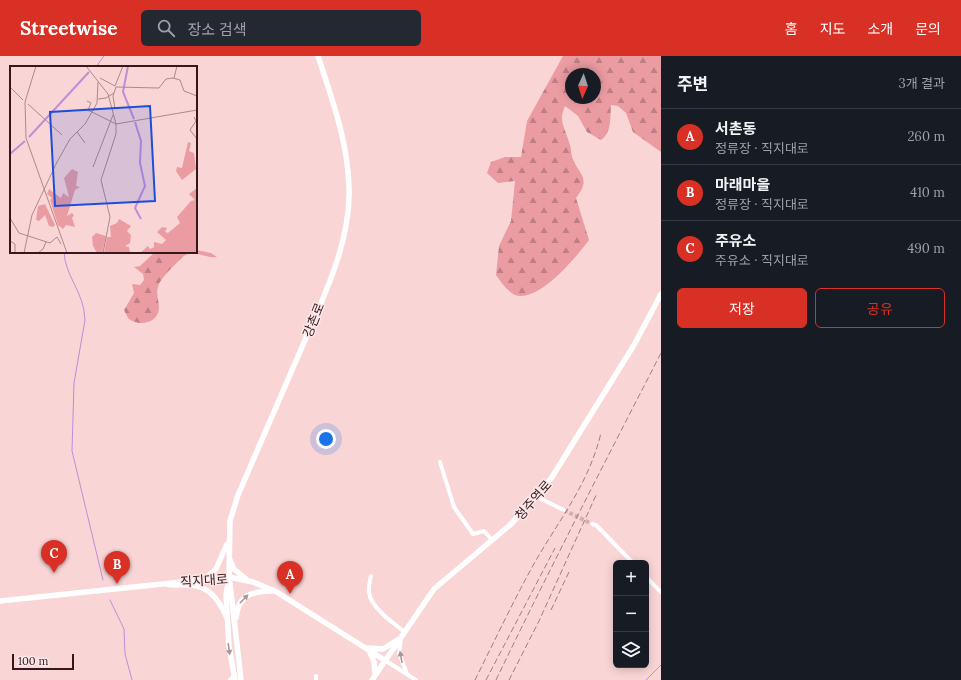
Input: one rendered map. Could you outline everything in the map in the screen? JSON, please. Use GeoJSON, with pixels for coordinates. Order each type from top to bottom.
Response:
{"type":"FeatureCollection","features":[{"type":"Feature","properties":{"kind":"main road","name":"강촌로"},"geometry":{"type":"LineString","coordinates":[[229,577],[230,521],[238,495],[316,315],[339,255],[348,214],[348,160],[340,124],[318,56]]}},
{"type":"Feature","properties":{"kind":"main road","name":"청주역로"},"geometry":{"type":"LineString","coordinates":[[374,678],[421,607],[440,582],[510,525],[537,497],[574,445],[634,345],[661,294]]}},
{"type":"Feature","properties":{"kind":"main road"},"geometry":{"type":"LineString","coordinates":[[205,579],[216,569],[229,538]]}},
{"type":"Feature","properties":{"kind":"main road"},"geometry":{"type":"LineString","coordinates":[[229,557],[234,569],[248,580]]}},
{"type":"Feature","properties":{"kind":"main road"},"geometry":{"type":"LineString","coordinates":[[229,577],[226,595],[229,646],[233,678]]}},
{"type":"Feature","properties":{"kind":"main road"},"geometry":{"type":"LineString","coordinates":[[229,577],[241,680]]}},
{"type":"Feature","properties":{"kind":"main road","name":"직지대로"},"geometry":{"type":"LineString","coordinates":[[0,601],[229,577],[248,580],[275,591],[386,661]]}},
{"type":"Feature","properties":{"kind":"main road"},"geometry":{"type":"LineString","coordinates":[[162,583],[172,586],[191,585],[210,591],[219,601],[227,618]]}},
{"type":"Feature","properties":{"kind":"main road"},"geometry":{"type":"LineString","coordinates":[[234,630],[237,610],[242,600],[254,592],[275,591]]}},
{"type":"Feature","properties":{"kind":"main road"},"geometry":{"type":"LineString","coordinates":[[374,678],[374,662],[367,649],[383,648],[401,638]]}},
{"type":"Feature","properties":{"kind":"street"},"geometry":{"type":"LineString","coordinates":[[440,462],[454,507],[473,534],[484,531],[492,540]]}},
{"type":"Feature","properties":{"kind":"street"},"geometry":{"type":"LineString","coordinates":[[537,497],[564,510]]}},
{"type":"Feature","properties":{"kind":"street"},"geometry":{"type":"LineString","coordinates":[[592,524],[596,525],[629,560]]}},
{"type":"Feature","properties":{"kind":"street"},"geometry":{"type":"LineString","coordinates":[[371,576],[369,593],[371,599],[380,613],[405,632]]}},
{"type":"Feature","properties":{"kind":"street"},"geometry":{"type":"LineString","coordinates":[[649,580],[661,592]]}},
{"type":"Feature","properties":{"kind":"street"},"geometry":{"type":"LineString","coordinates":[[401,638],[400,653],[408,674],[411,678],[416,680]]}},
{"type":"Feature","properties":{"kind":"street"},"geometry":{"type":"LineString","coordinates":[[386,661],[408,674]]}},
{"type":"Feature","properties":{"kind":"green space"},"geometry":{"type":"Polygon","coordinates":[[[563,56],[661,56],[661,152],[633,132],[626,113],[618,106],[611,105],[609,129],[605,137],[601,140],[587,132],[578,116],[565,106],[562,116],[563,124],[570,144],[572,157],[584,181],[581,191],[576,198],[589,240],[566,267],[546,286],[525,296],[515,295],[509,291],[496,275],[499,246],[511,221],[515,181],[498,183],[487,173],[491,162],[505,157],[521,157],[527,121],[563,56]]]}},
{"type":"Feature","properties":{"kind":"green space"},"geometry":{"type":"Polygon","coordinates":[[[197,250],[211,253],[217,257],[209,257],[192,253],[197,253],[197,250]]]}},
{"type":"Feature","properties":{"kind":"green space"},"geometry":{"type":"Polygon","coordinates":[[[154,253],[192,253],[184,256],[174,265],[161,281],[157,294],[159,308],[158,313],[151,321],[142,323],[132,321],[128,318],[124,310],[134,293],[132,284],[140,285],[144,280],[143,274],[134,267],[140,266],[154,253]]]}},
{"type":"Feature","properties":{"kind":"waterway"},"geometry":{"type":"LineString","coordinates":[[97,66],[104,56]]}},
{"type":"Feature","properties":{"kind":"waterway"},"geometry":{"type":"LineString","coordinates":[[64,253],[65,261],[84,310],[85,320],[74,383],[72,451],[103,580]]}},
{"type":"Feature","properties":{"kind":"waterway"},"geometry":{"type":"LineString","coordinates":[[110,600],[124,629],[125,654],[132,680]]}},
{"type":"Feature","properties":{"kind":"waterway"},"geometry":{"type":"LineString","coordinates":[[646,680],[661,665]]}},
{"type":"Feature","properties":{"kind":"tunnel"},"geometry":{"type":"LineString","coordinates":[[564,510],[592,524]]}},
{"type":"Feature","properties":{"kind":"railway"},"geometry":{"type":"LineString","coordinates":[[496,680],[661,353]]}},
{"type":"Feature","properties":{"kind":"railway"},"geometry":{"type":"LineString","coordinates":[[475,680],[530,571],[580,488],[588,471],[601,433]]}},
{"type":"Feature","properties":{"kind":"railway"},"geometry":{"type":"LineString","coordinates":[[509,680],[539,621],[597,493]]}},
{"type":"Feature","properties":{"kind":"railway"},"geometry":{"type":"LineString","coordinates":[[486,680],[555,548]]}},
{"type":"Feature","properties":{"kind":"railway"},"geometry":{"type":"LineString","coordinates":[[551,610],[569,572]]}},
{"type":"Feature","properties":{"kind":"place","name":"주유소"},"geometry":{"type":"Point","coordinates":[54,573]}},
{"type":"Feature","properties":{"kind":"place","name":"마래마을"},"geometry":{"type":"Point","coordinates":[117,584]}},
{"type":"Feature","properties":{"kind":"place","name":"서촌동"},"geometry":{"type":"Point","coordinates":[290,594]}}]}
